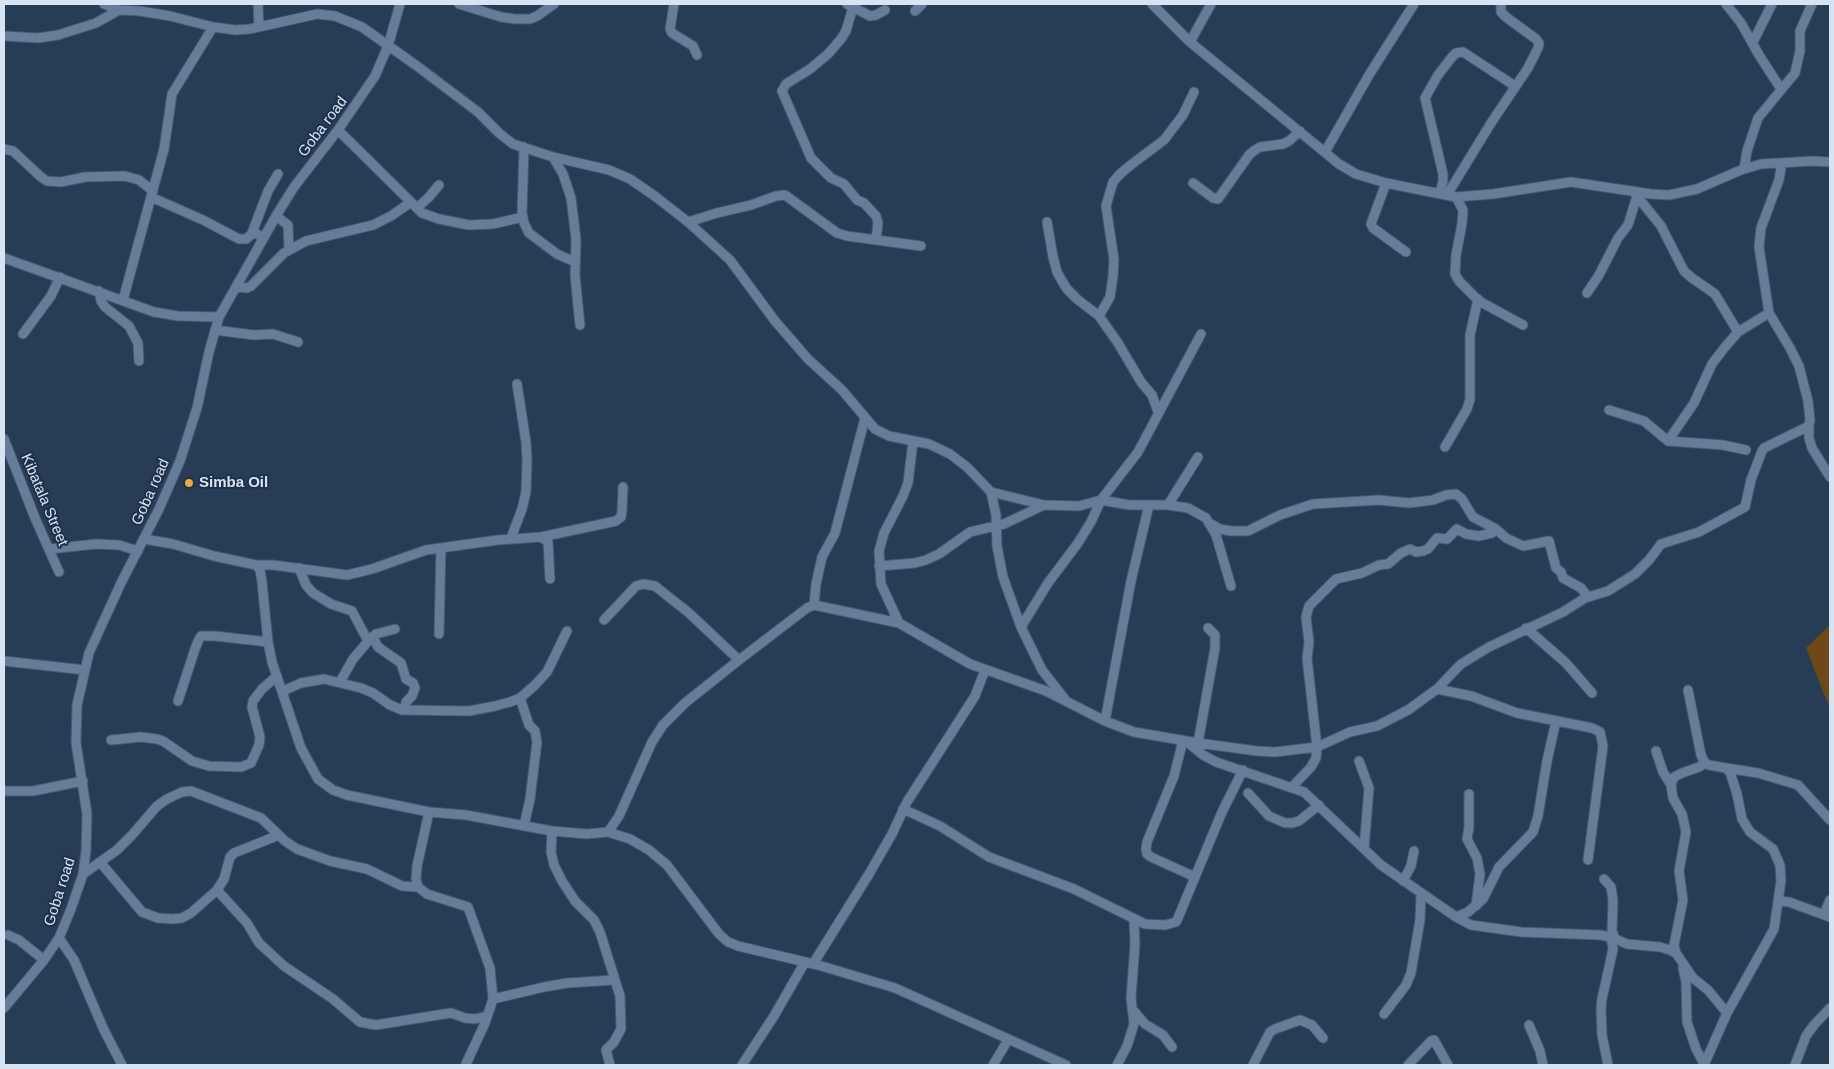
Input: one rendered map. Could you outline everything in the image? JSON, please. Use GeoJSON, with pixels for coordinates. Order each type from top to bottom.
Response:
{"type":"FeatureCollection","features":[{"type":"Feature","properties":{"kind":"street"},"geometry":{"type":"LineString","coordinates":[[104,4],[119,10],[170,16],[213,27],[235,30],[250,30],[295,18],[326,14],[349,21],[362,27],[478,112],[498,133],[513,144],[553,157],[609,170],[630,179],[688,222],[730,260],[775,321],[808,359],[842,390],[875,429],[889,436],[928,444],[950,454],[967,467],[991,492],[996,515],[997,546],[1003,577],[1020,627],[1042,670],[1066,700]]}},
{"type":"Feature","properties":{"kind":"street"},"geometry":{"type":"LineString","coordinates":[[258,4],[259,27]]}},
{"type":"Feature","properties":{"kind":"street","name":"Goba road"},"geometry":{"type":"LineString","coordinates":[[5,1005],[44,960],[59,938],[72,909],[83,874],[87,814],[76,743],[77,705],[88,653],[160,509],[180,461],[197,408],[219,317],[294,187],[338,130],[375,76],[388,46],[400,4]]}},
{"type":"Feature","properties":{"kind":"street"},"geometry":{"type":"LineString","coordinates":[[459,4],[501,17],[515,19],[530,19],[554,4]]}},
{"type":"Feature","properties":{"kind":"street"},"geometry":{"type":"LineString","coordinates":[[674,4],[670,29],[672,33],[693,46],[697,55]]}},
{"type":"Feature","properties":{"kind":"street"},"geometry":{"type":"LineString","coordinates":[[1152,4],[1190,42],[1339,164],[1356,174],[1386,183],[1448,195],[1493,194],[1572,182],[1635,193],[1669,195],[1697,188],[1761,164],[1830,162]]}},
{"type":"Feature","properties":{"kind":"street"},"geometry":{"type":"LineString","coordinates":[[1190,42],[1211,4]]}},
{"type":"Feature","properties":{"kind":"street"},"geometry":{"type":"LineString","coordinates":[[1325,152],[1369,75],[1414,4]]}},
{"type":"Feature","properties":{"kind":"street"},"geometry":{"type":"LineString","coordinates":[[1448,195],[1537,53],[1539,43],[1501,12],[1501,4]]}},
{"type":"Feature","properties":{"kind":"street"},"geometry":{"type":"LineString","coordinates":[[1726,4],[1753,42],[1781,89]]}},
{"type":"Feature","properties":{"kind":"street"},"geometry":{"type":"LineString","coordinates":[[1753,42],[1772,4]]}},
{"type":"Feature","properties":{"kind":"street"},"geometry":{"type":"LineString","coordinates":[[1744,169],[1747,151],[1758,118],[1789,81],[1796,68],[1800,51],[1800,31],[1812,4]]}},
{"type":"Feature","properties":{"kind":"street"},"geometry":{"type":"LineString","coordinates":[[876,240],[878,223],[876,216],[864,203],[857,200],[844,184],[831,178],[811,158],[782,91],[786,84],[810,69],[828,54],[841,39],[846,31],[848,5],[874,16],[885,10]]}},
{"type":"Feature","properties":{"kind":"street"},"geometry":{"type":"LineString","coordinates":[[4,36],[38,38],[58,35],[96,24],[119,10]]}},
{"type":"Feature","properties":{"kind":"street"},"geometry":{"type":"LineString","coordinates":[[124,300],[164,149],[172,94],[213,27]]}},
{"type":"Feature","properties":{"kind":"street"},"geometry":{"type":"LineString","coordinates":[[1515,86],[1463,52],[1456,53],[1452,57],[1438,75],[1425,98],[1443,181],[1448,195],[1463,210],[1455,274],[1459,281],[1478,300],[1523,325]]}},
{"type":"Feature","properties":{"kind":"street"},"geometry":{"type":"LineString","coordinates":[[1099,316],[1110,297],[1112,282],[1114,260],[1106,206],[1113,182],[1132,164],[1164,140],[1183,115],[1194,92]]}},
{"type":"Feature","properties":{"kind":"street"},"geometry":{"type":"LineString","coordinates":[[338,130],[422,213],[470,225],[493,224],[523,217]]}},
{"type":"Feature","properties":{"kind":"street"},"geometry":{"type":"LineString","coordinates":[[1193,183],[1213,198],[1218,199],[1249,155],[1255,150],[1260,147],[1282,144],[1289,141],[1300,131]]}},
{"type":"Feature","properties":{"kind":"street"},"geometry":{"type":"LineString","coordinates":[[524,147],[523,217],[529,233],[557,254],[575,262]]}},
{"type":"Feature","properties":{"kind":"street"},"geometry":{"type":"LineString","coordinates":[[4,149],[13,151],[47,181],[61,182],[85,177],[124,176],[138,180],[152,194],[238,239],[246,239],[252,233],[268,191],[278,174]]}},
{"type":"Feature","properties":{"kind":"street"},"geometry":{"type":"LineString","coordinates":[[553,157],[563,174],[571,198],[576,239],[575,275],[580,324]]}},
{"type":"Feature","properties":{"kind":"street"},"geometry":{"type":"LineString","coordinates":[[1779,163],[1781,168],[1779,180],[1759,237],[1761,268],[1769,313],[1799,366],[1808,401],[1809,438],[1812,448],[1830,477]]}},
{"type":"Feature","properties":{"kind":"street"},"geometry":{"type":"LineString","coordinates":[[1386,183],[1371,224],[1373,228],[1406,252]]}},
{"type":"Feature","properties":{"kind":"street"},"geometry":{"type":"LineString","coordinates":[[236,287],[247,288],[251,286],[288,250],[306,242],[373,225],[430,197],[439,185]]}},
{"type":"Feature","properties":{"kind":"street"},"geometry":{"type":"LineString","coordinates":[[1587,293],[1600,275],[1618,238],[1628,225],[1635,193]]}},
{"type":"Feature","properties":{"kind":"street"},"geometry":{"type":"LineString","coordinates":[[1635,193],[1661,226],[1684,271],[1715,294],[1738,332]]}},
{"type":"Feature","properties":{"kind":"street"},"geometry":{"type":"LineString","coordinates":[[688,222],[785,195],[837,233],[921,246]]}},
{"type":"Feature","properties":{"kind":"street"},"geometry":{"type":"LineString","coordinates":[[276,216],[288,225],[288,250]]}},
{"type":"Feature","properties":{"kind":"street"},"geometry":{"type":"LineString","coordinates":[[1047,222],[1057,272],[1067,289],[1099,316],[1118,343],[1141,382],[1152,395],[1158,412]]}},
{"type":"Feature","properties":{"kind":"street"},"geometry":{"type":"LineString","coordinates":[[252,233],[256,233],[263,238]]}},
{"type":"Feature","properties":{"kind":"street"},"geometry":{"type":"LineString","coordinates":[[4,258],[99,290],[154,312],[178,316],[219,317]]}},
{"type":"Feature","properties":{"kind":"street"},"geometry":{"type":"LineString","coordinates":[[23,334],[51,296],[60,277]]}},
{"type":"Feature","properties":{"kind":"street"},"geometry":{"type":"LineString","coordinates":[[99,290],[101,301],[105,307],[129,326],[138,343],[139,361]]}},
{"type":"Feature","properties":{"kind":"street"},"geometry":{"type":"LineString","coordinates":[[1445,448],[1462,418],[1470,399],[1470,335],[1478,300]]}},
{"type":"Feature","properties":{"kind":"street"},"geometry":{"type":"LineString","coordinates":[[1668,441],[1694,403],[1712,364],[1738,332],[1769,313]]}},
{"type":"Feature","properties":{"kind":"street"},"geometry":{"type":"LineString","coordinates":[[216,330],[248,334],[273,334],[298,342]]}},
{"type":"Feature","properties":{"kind":"street"},"geometry":{"type":"LineString","coordinates":[[1020,627],[1048,583],[1078,543],[1101,500],[1138,452],[1201,334]]}},
{"type":"Feature","properties":{"kind":"street"},"geometry":{"type":"LineString","coordinates":[[511,538],[526,492],[526,442],[517,384]]}},
{"type":"Feature","properties":{"kind":"street"},"geometry":{"type":"LineString","coordinates":[[1609,410],[1644,421],[1668,441],[1723,445],[1746,450]]}},
{"type":"Feature","properties":{"kind":"street"},"geometry":{"type":"LineString","coordinates":[[814,605],[822,557],[835,533],[864,418]]}},
{"type":"Feature","properties":{"kind":"street"},"geometry":{"type":"LineString","coordinates":[[608,832],[619,816],[652,742],[663,725],[685,703],[739,660],[807,608],[814,605],[899,623],[970,664],[1046,691],[1105,721],[1134,732],[1257,751],[1275,752],[1317,747],[1350,732],[1377,726],[1408,710],[1437,688],[1461,664],[1489,647],[1563,612],[1586,598],[1608,591],[1635,574],[1650,560],[1661,544],[1699,532],[1745,507],[1751,480],[1764,448],[1809,425]]}},
{"type":"Feature","properties":{"kind":"street","name":"Kibatala Street"},"geometry":{"type":"LineString","coordinates":[[4,439],[7,459],[60,572]]}},
{"type":"Feature","properties":{"kind":"street"},"geometry":{"type":"LineString","coordinates":[[899,623],[882,584],[879,551],[884,533],[908,483],[913,441]]}},
{"type":"Feature","properties":{"kind":"street"},"geometry":{"type":"LineString","coordinates":[[1168,505],[1198,457]]}},
{"type":"Feature","properties":{"kind":"street"},"geometry":{"type":"LineString","coordinates":[[144,539],[173,544],[214,556],[256,565],[273,565],[347,574],[357,573],[426,550],[511,538],[541,537],[616,521],[621,517],[623,487]]}},
{"type":"Feature","properties":{"kind":"street"},"geometry":{"type":"LineString","coordinates":[[991,492],[1044,505],[1079,506],[1101,500],[1129,505],[1168,505],[1188,508],[1206,518],[1216,535],[1232,586]]}},
{"type":"Feature","properties":{"kind":"street"},"geometry":{"type":"LineString","coordinates":[[1209,523],[1220,529],[1248,531],[1280,515],[1313,504],[1379,500],[1409,503],[1433,500],[1446,495],[1456,494],[1462,499],[1473,517],[1496,529],[1506,538],[1523,546],[1549,541],[1556,568],[1561,572],[1563,578],[1581,588],[1586,598]]}},
{"type":"Feature","properties":{"kind":"street"},"geometry":{"type":"LineString","coordinates":[[880,566],[915,563],[926,560],[939,554],[970,532],[1010,522],[1044,505]]}},
{"type":"Feature","properties":{"kind":"street"},"geometry":{"type":"LineString","coordinates":[[1105,721],[1149,505]]}},
{"type":"Feature","properties":{"kind":"street"},"geometry":{"type":"LineString","coordinates":[[1292,787],[1311,767],[1316,758],[1317,747],[1307,658],[1309,649],[1306,616],[1314,600],[1336,579],[1388,564],[1401,553],[1410,549],[1416,552],[1428,549],[1437,538],[1446,539],[1457,529],[1466,534],[1479,536],[1492,533],[1496,529]]}},
{"type":"Feature","properties":{"kind":"street"},"geometry":{"type":"LineString","coordinates":[[541,537],[548,542],[550,578]]}},
{"type":"Feature","properties":{"kind":"street"},"geometry":{"type":"LineString","coordinates":[[50,549],[96,544],[119,545],[138,551]]}},
{"type":"Feature","properties":{"kind":"street"},"geometry":{"type":"LineString","coordinates":[[439,634],[441,548]]}},
{"type":"Feature","properties":{"kind":"street"},"geometry":{"type":"LineString","coordinates":[[256,565],[260,570],[262,582],[268,642],[277,676],[301,748],[318,778],[332,790],[347,795],[429,812],[466,815],[552,831],[587,834],[608,832],[630,839],[649,850],[666,865],[719,934],[728,942],[895,988],[1066,1065]]}},
{"type":"Feature","properties":{"kind":"street"},"geometry":{"type":"LineString","coordinates":[[299,568],[306,585],[313,592],[331,604],[352,611],[378,647],[401,663],[406,680],[413,683],[415,688],[412,696],[406,702],[405,710]]}},
{"type":"Feature","properties":{"kind":"street"},"geometry":{"type":"LineString","coordinates":[[604,620],[636,586],[643,584],[655,586],[689,613],[739,660]]}},
{"type":"Feature","properties":{"kind":"street"},"geometry":{"type":"LineString","coordinates":[[1198,743],[1215,648],[1215,635],[1208,628]]}},
{"type":"Feature","properties":{"kind":"street"},"geometry":{"type":"LineString","coordinates":[[1526,628],[1566,663],[1592,693]]}},
{"type":"Feature","properties":{"kind":"street"},"geometry":{"type":"LineString","coordinates":[[340,682],[353,659],[371,639],[382,632],[395,629]]}},
{"type":"Feature","properties":{"kind":"street"},"geometry":{"type":"LineString","coordinates":[[283,691],[301,683],[324,680],[340,682],[373,693],[390,705],[405,710],[469,711],[520,698],[547,672],[567,631]]}},
{"type":"Feature","properties":{"kind":"street"},"geometry":{"type":"LineString","coordinates":[[178,701],[201,636],[268,642]]}},
{"type":"Feature","properties":{"kind":"street"},"geometry":{"type":"LineString","coordinates":[[4,661],[85,670]]}},
{"type":"Feature","properties":{"kind":"street"},"geometry":{"type":"LineString","coordinates":[[743,1065],[874,866],[892,834],[903,809],[932,760],[975,696],[984,670]]}},
{"type":"Feature","properties":{"kind":"street"},"geometry":{"type":"LineString","coordinates":[[111,740],[141,737],[157,739],[192,761],[209,766],[241,767],[251,764],[259,745],[260,737],[252,708],[253,701],[262,689],[277,676]]}},
{"type":"Feature","properties":{"kind":"street"},"geometry":{"type":"LineString","coordinates":[[1437,688],[1471,696],[1518,714],[1592,728],[1600,732],[1603,746],[1588,860]]}},
{"type":"Feature","properties":{"kind":"street"},"geometry":{"type":"LineString","coordinates":[[1688,690],[1701,755],[1705,763],[1758,773],[1798,785],[1830,820]]}},
{"type":"Feature","properties":{"kind":"street"},"geometry":{"type":"LineString","coordinates":[[520,698],[529,725],[535,731],[536,742],[530,799],[524,826]]}},
{"type":"Feature","properties":{"kind":"street"},"geometry":{"type":"LineString","coordinates":[[1456,917],[1476,906],[1486,894],[1499,867],[1534,832],[1556,721]]}},
{"type":"Feature","properties":{"kind":"street"},"geometry":{"type":"LineString","coordinates":[[1184,741],[1203,755],[1227,766],[1304,792],[1381,865],[1421,894],[1471,925],[1498,930],[1585,934],[1613,938],[1627,944],[1660,947],[1676,953]]}},
{"type":"Feature","properties":{"kind":"street"},"geometry":{"type":"LineString","coordinates":[[1184,741],[1174,776],[1147,842],[1146,849],[1147,854],[1151,857],[1195,877]]}},
{"type":"Feature","properties":{"kind":"street"},"geometry":{"type":"LineString","coordinates":[[1656,751],[1663,772],[1671,784],[1673,798],[1682,814],[1686,832],[1678,871],[1683,900],[1674,945],[1676,953],[1693,978],[1720,1003],[1727,1013]]}},
{"type":"Feature","properties":{"kind":"street"},"geometry":{"type":"LineString","coordinates":[[1359,761],[1368,788],[1364,849]]}},
{"type":"Feature","properties":{"kind":"street"},"geometry":{"type":"LineString","coordinates":[[1671,784],[1674,777],[1705,763]]}},
{"type":"Feature","properties":{"kind":"street"},"geometry":{"type":"LineString","coordinates":[[1704,1065],[1727,1013],[1774,929],[1781,881],[1778,856],[1773,849],[1746,827],[1742,820],[1737,794],[1730,772],[1726,768]]}},
{"type":"Feature","properties":{"kind":"street"},"geometry":{"type":"LineString","coordinates":[[903,809],[940,826],[989,857],[1074,889],[1134,919],[1154,926],[1165,925],[1176,922],[1222,812],[1243,770]]}},
{"type":"Feature","properties":{"kind":"street"},"geometry":{"type":"LineString","coordinates":[[4,791],[32,791],[83,781]]}},
{"type":"Feature","properties":{"kind":"street"},"geometry":{"type":"LineString","coordinates":[[83,874],[117,850],[157,806],[182,792],[191,791],[261,818],[297,849],[330,861],[367,869],[402,886],[418,887]]}},
{"type":"Feature","properties":{"kind":"street"},"geometry":{"type":"LineString","coordinates":[[1248,793],[1269,816],[1285,822],[1299,821],[1319,805]]}},
{"type":"Feature","properties":{"kind":"street"},"geometry":{"type":"LineString","coordinates":[[1469,794],[1467,839],[1477,858],[1480,874],[1476,906]]}},
{"type":"Feature","properties":{"kind":"street"},"geometry":{"type":"LineString","coordinates":[[429,812],[417,866],[416,879],[418,887],[426,894],[468,907],[490,968],[493,999],[466,1064]]}},
{"type":"Feature","properties":{"kind":"street"},"geometry":{"type":"LineString","coordinates":[[552,831],[551,852],[554,865],[575,901],[594,920],[611,964],[620,996],[620,1029],[614,1042],[606,1050],[610,1065]]}},
{"type":"Feature","properties":{"kind":"street"},"geometry":{"type":"LineString","coordinates":[[100,862],[142,912],[158,918],[182,918],[191,913],[217,890],[224,879],[230,857],[234,853],[279,835]]}},
{"type":"Feature","properties":{"kind":"street"},"geometry":{"type":"LineString","coordinates":[[1403,881],[1411,866],[1414,851]]}},
{"type":"Feature","properties":{"kind":"street"},"geometry":{"type":"LineString","coordinates":[[1604,879],[1612,887],[1613,900],[1612,954],[1602,998],[1602,1035],[1608,1065]]}},
{"type":"Feature","properties":{"kind":"street"},"geometry":{"type":"LineString","coordinates":[[217,890],[247,923],[259,943],[278,960],[333,999],[360,1022],[376,1025],[451,1013],[465,1018],[487,1016]]}},
{"type":"Feature","properties":{"kind":"street"},"geometry":{"type":"LineString","coordinates":[[1384,1014],[1406,985],[1411,973],[1420,920],[1421,894]]}},
{"type":"Feature","properties":{"kind":"street"},"geometry":{"type":"LineString","coordinates":[[1779,901],[1788,902],[1827,916],[1830,900]]}},
{"type":"Feature","properties":{"kind":"street"},"geometry":{"type":"LineString","coordinates":[[1117,1065],[1127,1046],[1134,1024],[1131,1007],[1135,944],[1134,919]]}},
{"type":"Feature","properties":{"kind":"street"},"geometry":{"type":"LineString","coordinates":[[8,935],[20,940],[44,960]]}},
{"type":"Feature","properties":{"kind":"street"},"geometry":{"type":"LineString","coordinates":[[59,938],[74,960],[103,1028],[122,1065]]}},
{"type":"Feature","properties":{"kind":"street"},"geometry":{"type":"LineString","coordinates":[[1683,965],[1686,982],[1687,1022],[1696,1049],[1704,1065]]}},
{"type":"Feature","properties":{"kind":"street"},"geometry":{"type":"LineString","coordinates":[[493,999],[544,986],[614,980]]}},
{"type":"Feature","properties":{"kind":"street"},"geometry":{"type":"LineString","coordinates":[[1131,1007],[1145,1024],[1163,1035],[1172,1047]]}},
{"type":"Feature","properties":{"kind":"street"},"geometry":{"type":"LineString","coordinates":[[1795,1065],[1806,1036],[1830,1008]]}},
{"type":"Feature","properties":{"kind":"street"},"geometry":{"type":"LineString","coordinates":[[1253,1065],[1270,1032],[1275,1029],[1300,1020],[1312,1025],[1323,1038]]}},
{"type":"Feature","properties":{"kind":"street"},"geometry":{"type":"LineString","coordinates":[[1529,1025],[1540,1051],[1543,1065]]}},
{"type":"Feature","properties":{"kind":"street"},"geometry":{"type":"LineString","coordinates":[[993,1065],[1008,1040]]}},
{"type":"Feature","properties":{"kind":"street"},"geometry":{"type":"LineString","coordinates":[[1408,1065],[1434,1040],[1448,1065]]}},
{"type":"Feature","properties":{"kind":"shaded area"},"geometry":{"type":"Polygon","coordinates":[[[1830,625],[1830,709],[1806,648],[1830,625]]]}},
{"type":"Feature","properties":{"kind":"place","name":"Simba Oil"},"geometry":{"type":"Point","coordinates":[189,483]}}]}
